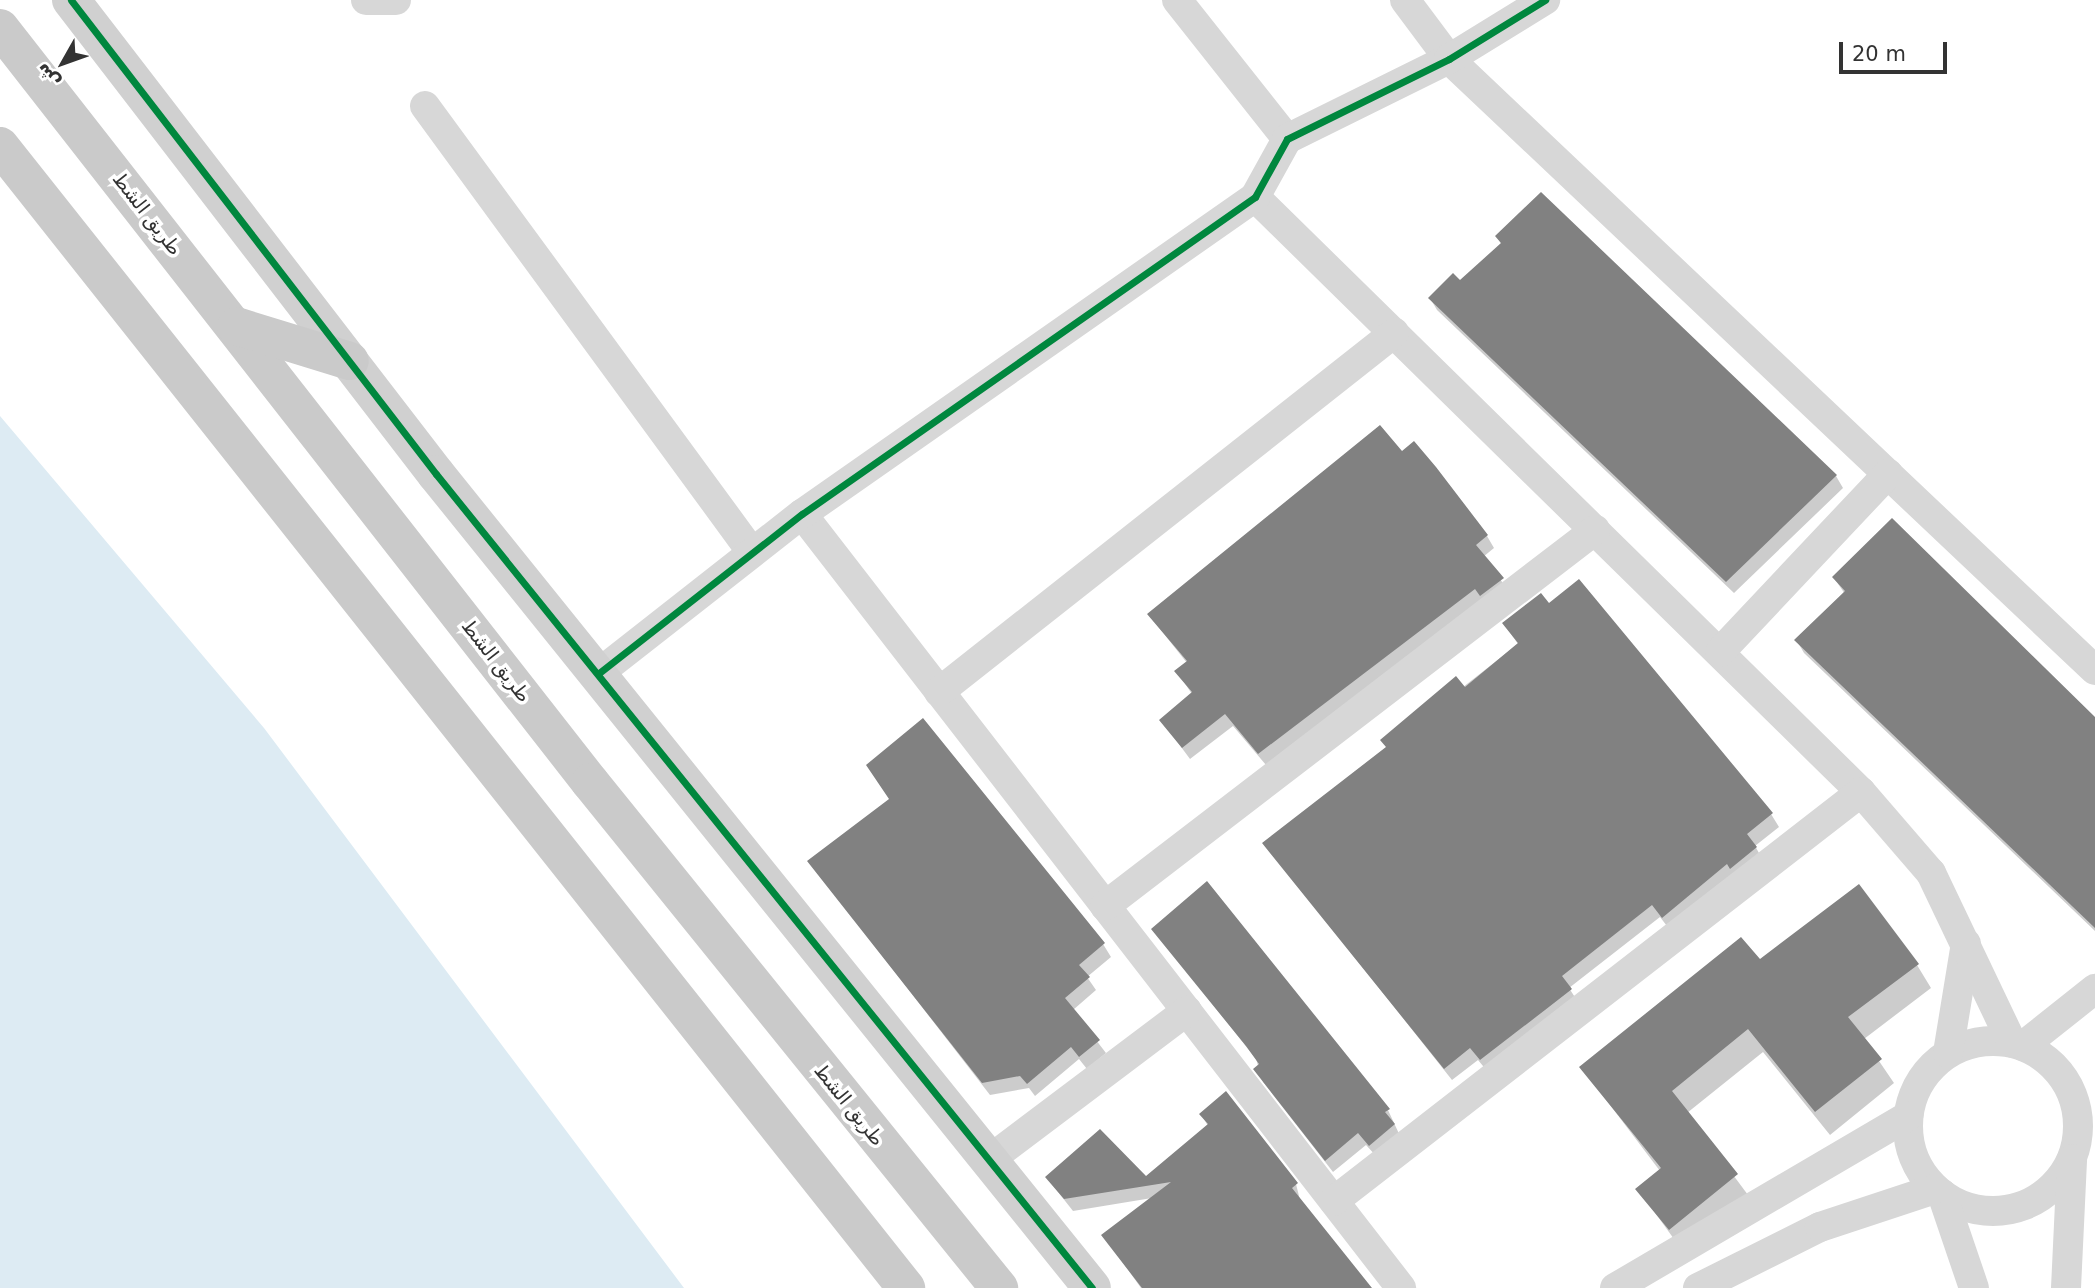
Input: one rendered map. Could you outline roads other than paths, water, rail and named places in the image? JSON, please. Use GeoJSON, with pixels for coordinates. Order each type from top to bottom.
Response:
{"type":"FeatureCollection","features":[{"type":"Feature","properties":{"kind":"main road","name":"طريق الشط"},"geometry":{"type":"LineString","coordinates":[[0,28],[236,326],[590,782],[999,1288]]}},
{"type":"Feature","properties":{"kind":"main road"},"geometry":{"type":"LineString","coordinates":[[0,146],[906,1288]]}},
{"type":"Feature","properties":{"kind":"main road"},"geometry":{"type":"LineString","coordinates":[[236,326],[350,361]]}},
{"type":"Feature","properties":{"kind":"street"},"geometry":{"type":"LineString","coordinates":[[71,0],[350,361],[1092,1288]]}},
{"type":"Feature","properties":{"kind":"street"},"geometry":{"type":"LineString","coordinates":[[366,0],[396,0]]}},
{"type":"Feature","properties":{"kind":"street"},"geometry":{"type":"LineString","coordinates":[[1177,0],[1287,139]]}},
{"type":"Feature","properties":{"kind":"street"},"geometry":{"type":"LineString","coordinates":[[1405,0],[1449,59],[2095,670]]}},
{"type":"Feature","properties":{"kind":"street"},"geometry":{"type":"LineString","coordinates":[[599,673],[751,551],[1255,197],[1287,139],[1449,59],[1545,0]]}},
{"type":"Feature","properties":{"kind":"street"},"geometry":{"type":"LineString","coordinates":[[425,106],[751,551]]}},
{"type":"Feature","properties":{"kind":"street"},"geometry":{"type":"LineString","coordinates":[[1255,197],[1911,842],[1958,918],[1966,943],[2017,1044],[2065,1081],[2082,1137],[2066,1288]]}},
{"type":"Feature","properties":{"kind":"street"},"geometry":{"type":"LineString","coordinates":[[939,692],[1394,333]]}},
{"type":"Feature","properties":{"kind":"street"},"geometry":{"type":"LineString","coordinates":[[1720,652],[1888,474]]}},
{"type":"Feature","properties":{"kind":"street"},"geometry":{"type":"LineString","coordinates":[[802,514],[1401,1288]]}},
{"type":"Feature","properties":{"kind":"street"},"geometry":{"type":"LineString","coordinates":[[1105,906],[1595,530]]}},
{"type":"Feature","properties":{"kind":"street"},"geometry":{"type":"LineString","coordinates":[[1334,1201],[1861,792]]}},
{"type":"Feature","properties":{"kind":"street"},"geometry":{"type":"LineString","coordinates":[[1948,1053],[1966,943]]}},
{"type":"Feature","properties":{"kind":"street"},"geometry":{"type":"LineString","coordinates":[[1974,1288],[1939,1192],[1911,1149],[1908,1116],[1918,1085],[1948,1053],[1979,1041],[2017,1044],[2095,989]]}},
{"type":"Feature","properties":{"kind":"street"},"geometry":{"type":"LineString","coordinates":[[989,1160],[1187,1011]]}},
{"type":"Feature","properties":{"kind":"street"},"geometry":{"type":"LineString","coordinates":[[1630,1284],[1908,1116]]}},
{"type":"Feature","properties":{"kind":"street"},"geometry":{"type":"LineString","coordinates":[[1699,1288],[1820,1227],[1939,1192],[1984,1210],[2017,1208],[2049,1190],[2082,1137]]}}]}
